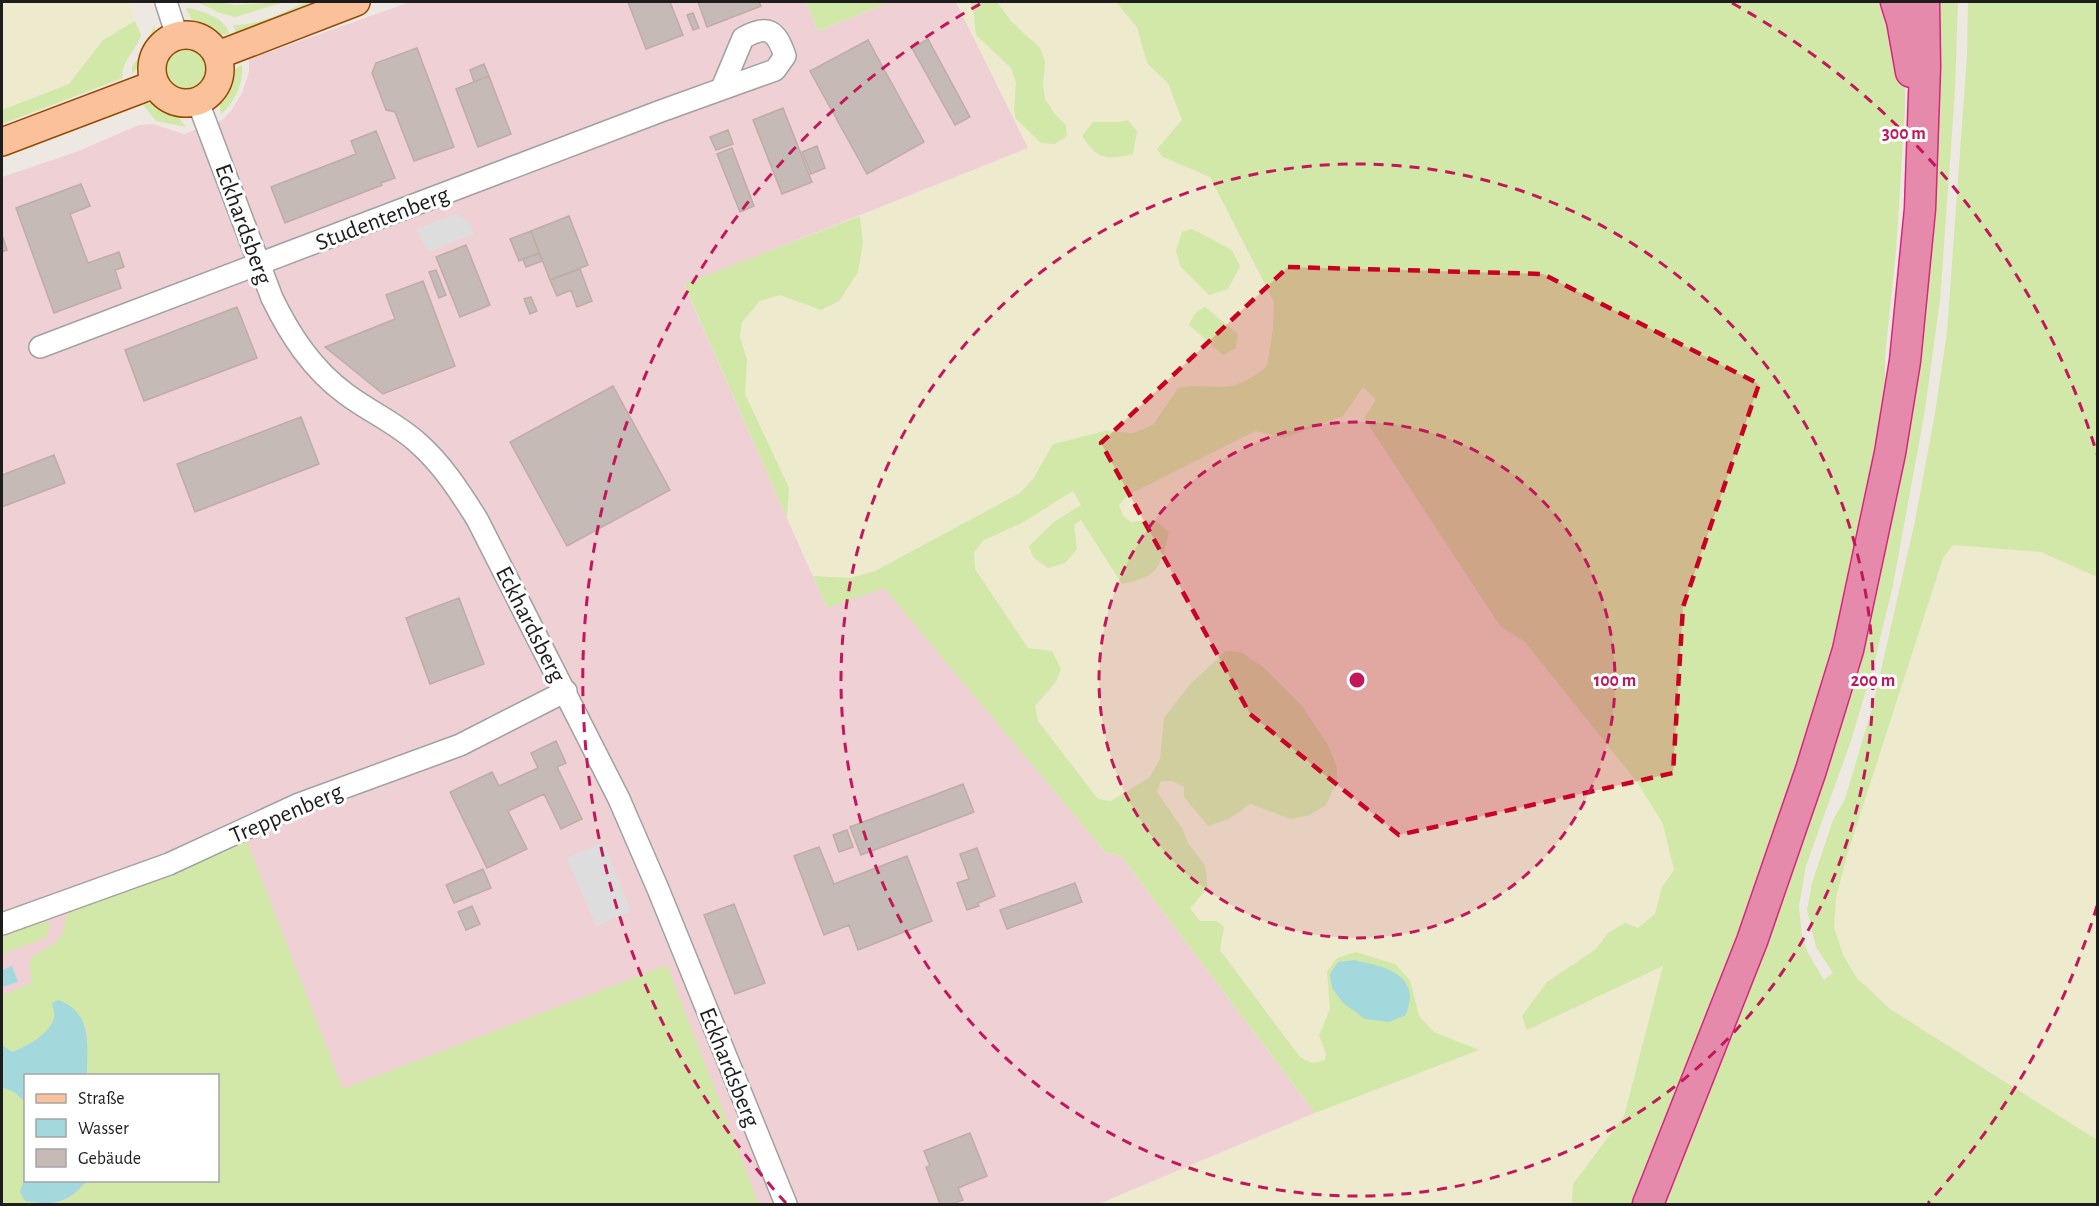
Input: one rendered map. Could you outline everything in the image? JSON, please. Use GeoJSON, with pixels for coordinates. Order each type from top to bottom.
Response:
{"type":"FeatureCollection","features":[{"type":"Feature","properties":{"kind":"highway"},"geometry":{"type":"LineString","coordinates":[[1896,2],[1911,68],[1921,171]]}},
{"type":"Feature","properties":{"kind":"highway"},"geometry":{"type":"LineString","coordinates":[[1648,1204],[1752,941],[1811,770],[1848,650],[1890,453],[1905,361],[1920,209],[1925,67],[1924,2]]}},
{"type":"Feature","properties":{"kind":"main road"},"geometry":{"type":"LineString","coordinates":[[218,55],[356,2]]}},
{"type":"Feature","properties":{"kind":"main road"},"geometry":{"type":"LineString","coordinates":[[177,36],[196,36],[213,47],[218,55],[220,78],[208,96],[198,102],[178,103],[160,92],[155,84],[152,74],[154,55],[160,46],[177,36]]}},
{"type":"Feature","properties":{"kind":"main road"},"geometry":{"type":"LineString","coordinates":[[2,142],[155,84]]}},
{"type":"Feature","properties":{"kind":"street"},"geometry":{"type":"LineString","coordinates":[[166,2],[177,36]]}},
{"type":"Feature","properties":{"kind":"street","name":"Studentenberg"},"geometry":{"type":"LineString","coordinates":[[40,347],[722,88]]}},
{"type":"Feature","properties":{"kind":"street","name":"Eckhardsberg"},"geometry":{"type":"LineString","coordinates":[[198,102],[272,298],[285,325],[303,353],[339,389],[392,422],[418,443],[458,489],[477,519],[619,799],[654,879],[786,1204]]}},
{"type":"Feature","properties":{"kind":"street","name":"Treppenberg"},"geometry":{"type":"LineString","coordinates":[[2,924],[169,864],[299,804],[460,745],[566,691]]}},
{"type":"Feature","properties":{"kind":"highlighted area"},"geometry":{"type":"Polygon","coordinates":[[[1288,267],[1543,274],[1759,384],[1683,607],[1673,773],[1399,835],[1250,714],[1101,443],[1288,267]]]}},
{"type":"Feature","properties":{"kind":"shaded area"},"geometry":{"type":"Polygon","coordinates":[[[2,2],[130,2],[135,21],[103,40],[69,84],[2,110],[2,2]]]}},
{"type":"Feature","properties":{"kind":"shaded area"},"geometry":{"type":"Polygon","coordinates":[[[410,2],[806,2],[818,31],[890,2],[956,2],[1029,148],[684,285],[827,608],[884,587],[1106,853],[1121,856],[1315,1113],[1099,1204],[2,1204],[2,177],[76,152],[139,125],[153,124],[184,134],[222,120],[231,111],[242,93],[249,72],[249,59],[410,2]]]}},
{"type":"Feature","properties":{"kind":"shaded area"},"geometry":{"type":"Polygon","coordinates":[[[956,2],[970,2],[976,35],[1011,68],[1016,82],[1014,110],[1067,136],[1066,125],[1045,99],[1043,85],[1045,61],[1040,48],[1011,21],[997,2],[1116,2],[1137,27],[1147,63],[1168,83],[1182,120],[1163,157],[1210,177],[1274,302],[1273,328],[1267,366],[1250,380],[1223,387],[1194,385],[1178,388],[1153,425],[1133,433],[1105,431],[1053,444],[1033,479],[1020,493],[875,571],[851,578],[813,576],[787,518],[789,488],[745,394],[747,360],[740,336],[742,322],[760,301],[780,295],[821,310],[863,243],[860,216],[1028,148],[956,2]]]}},
{"type":"Feature","properties":{"kind":"shaded area"},"geometry":{"type":"Polygon","coordinates":[[[456,214],[468,221],[474,234],[429,252],[416,229],[456,214]]]}},
{"type":"Feature","properties":{"kind":"shaded area"},"geometry":{"type":"Polygon","coordinates":[[[1363,387],[1376,400],[1364,419],[1500,626],[1525,641],[1637,782],[1663,824],[1674,870],[1662,887],[1655,914],[1638,928],[1608,933],[1596,949],[1547,982],[1528,1030],[1663,966],[1624,1116],[1573,1184],[1572,1204],[1099,1204],[1315,1113],[1478,1050],[1434,1033],[1419,1016],[1410,980],[1327,972],[1330,1009],[1319,1035],[1326,1054],[1325,1061],[1312,1063],[1300,1057],[1220,950],[1217,921],[1200,921],[1190,908],[1208,888],[1205,865],[1188,843],[1182,828],[1157,792],[1161,781],[1172,781],[1229,819],[1250,804],[1291,819],[1337,767],[1328,745],[1302,706],[1165,718],[1160,759],[1150,777],[1111,801],[1098,799],[1038,721],[1035,706],[1056,683],[1061,669],[1052,651],[1028,648],[975,569],[974,552],[983,540],[1022,523],[1073,491],[1082,505],[1054,522],[1029,546],[1033,557],[1077,549],[1074,524],[1081,520],[1122,584],[1155,520],[1131,522],[1123,516],[1119,505],[1128,495],[1256,431],[1284,438],[1363,387]]]}},
{"type":"Feature","properties":{"kind":"shaded area"},"geometry":{"type":"Polygon","coordinates":[[[1953,545],[2041,552],[2097,577],[2097,1140],[1890,1009],[1857,978],[1843,955],[1834,927],[1836,897],[1848,852],[1943,558],[1953,545]]]}},
{"type":"Feature","properties":{"kind":"shaded area"},"geometry":{"type":"Polygon","coordinates":[[[603,842],[631,911],[596,926],[567,858],[603,842]]]}},
{"type":"Feature","properties":{"kind":"green space"},"geometry":{"type":"Polygon","coordinates":[[[197,2],[235,5],[285,2],[235,17],[197,2]]]}},
{"type":"Feature","properties":{"kind":"green space"},"geometry":{"type":"Polygon","coordinates":[[[308,2],[325,2],[236,33],[233,25],[262,21],[308,2]]]}},
{"type":"Feature","properties":{"kind":"green space"},"geometry":{"type":"Polygon","coordinates":[[[806,2],[890,2],[818,31],[806,2]]]}},
{"type":"Feature","properties":{"kind":"green space"},"geometry":{"type":"Polygon","coordinates":[[[970,2],[997,2],[1011,21],[1040,48],[1045,61],[1043,85],[1045,99],[1066,125],[1067,136],[1055,144],[1041,143],[1016,119],[1014,110],[1016,82],[1011,68],[976,35],[970,2]]]}},
{"type":"Feature","properties":{"kind":"green space"},"geometry":{"type":"Polygon","coordinates":[[[1116,2],[1890,2],[1905,68],[1905,110],[1896,251],[1885,357],[1885,417],[1831,664],[1760,888],[1636,1204],[1572,1204],[1573,1184],[1624,1116],[1663,966],[1527,1030],[1522,1016],[1547,982],[1596,949],[1608,933],[1625,923],[1638,928],[1655,914],[1662,887],[1674,870],[1663,824],[1637,782],[1525,642],[1500,626],[1364,418],[1376,400],[1363,387],[1343,416],[1284,438],[1255,431],[1128,495],[1119,505],[1123,516],[1131,522],[1155,520],[1169,532],[1160,562],[1151,574],[1144,578],[1122,584],[1081,520],[1074,525],[1077,549],[1065,563],[1048,568],[1033,557],[1029,546],[1054,522],[1081,505],[1073,491],[1022,523],[984,540],[974,552],[975,569],[1028,648],[1052,651],[1061,669],[1056,682],[1035,706],[1038,721],[1098,799],[1111,801],[1150,777],[1160,759],[1164,718],[1191,683],[1226,651],[1241,652],[1263,667],[1302,706],[1328,745],[1337,767],[1337,782],[1326,805],[1310,815],[1291,819],[1250,804],[1229,819],[1208,826],[1184,797],[1184,787],[1172,781],[1161,781],[1157,792],[1182,828],[1188,843],[1205,865],[1208,888],[1190,908],[1200,921],[1217,921],[1224,927],[1220,950],[1300,1057],[1312,1063],[1325,1060],[1326,1054],[1319,1035],[1330,1009],[1327,972],[1337,958],[1356,952],[1395,964],[1410,980],[1419,1016],[1434,1032],[1479,1050],[1315,1113],[1121,856],[1106,853],[884,588],[827,608],[813,576],[851,578],[875,571],[1020,493],[1033,479],[1053,444],[1105,431],[1133,433],[1153,425],[1178,388],[1234,385],[1267,366],[1273,328],[1274,302],[1210,177],[1163,157],[1157,149],[1182,120],[1168,83],[1147,63],[1137,27],[1116,2]]]}},
{"type":"Feature","properties":{"kind":"green space"},"geometry":{"type":"Polygon","coordinates":[[[1934,2],[1958,2],[1955,91],[1940,301],[1924,416],[1893,585],[1876,656],[1852,738],[1806,866],[1799,906],[1802,936],[1808,953],[1824,980],[1833,973],[1816,947],[1807,910],[1812,883],[1833,820],[1845,799],[1873,705],[1915,521],[1947,332],[1967,55],[1968,2],[2097,2],[2097,577],[2041,552],[1953,545],[1943,558],[1848,852],[1836,897],[1834,927],[1843,955],[1857,978],[1890,1009],[2097,1140],[2097,1204],[1656,1204],[1871,595],[1934,2]]]}},
{"type":"Feature","properties":{"kind":"green space"},"geometry":{"type":"Polygon","coordinates":[[[190,8],[219,20],[227,28],[229,34],[214,34],[203,30],[186,9],[190,8]]]}},
{"type":"Feature","properties":{"kind":"green space"},"geometry":{"type":"Polygon","coordinates":[[[135,21],[141,35],[126,61],[123,78],[2,124],[2,110],[69,84],[103,40],[135,21]]]}},
{"type":"Feature","properties":{"kind":"green space"},"geometry":{"type":"Polygon","coordinates":[[[155,24],[149,52],[132,74],[132,66],[141,55],[155,24]]]}},
{"type":"Feature","properties":{"kind":"green space"},"geometry":{"type":"Polygon","coordinates":[[[187,48],[203,54],[209,70],[203,86],[187,92],[171,86],[165,70],[171,54],[187,48]]]}},
{"type":"Feature","properties":{"kind":"green space"},"geometry":{"type":"Polygon","coordinates":[[[242,65],[242,78],[238,92],[221,114],[220,99],[225,82],[229,74],[242,65]]]}},
{"type":"Feature","properties":{"kind":"green space"},"geometry":{"type":"Polygon","coordinates":[[[150,103],[167,108],[186,127],[156,121],[143,105],[150,103]]]}},
{"type":"Feature","properties":{"kind":"green space"},"geometry":{"type":"Polygon","coordinates":[[[1128,120],[1137,131],[1133,154],[1116,157],[1103,156],[1093,150],[1082,136],[1093,122],[1128,120]]]}},
{"type":"Feature","properties":{"kind":"green space"},"geometry":{"type":"Polygon","coordinates":[[[860,216],[863,243],[858,272],[839,301],[821,310],[780,295],[760,301],[742,322],[740,336],[747,360],[745,394],[789,488],[787,518],[684,284],[860,216]]]}},
{"type":"Feature","properties":{"kind":"green space"},"geometry":{"type":"Polygon","coordinates":[[[1192,229],[1232,250],[1240,266],[1228,289],[1209,295],[1180,266],[1176,251],[1182,232],[1192,229]]]}},
{"type":"Feature","properties":{"kind":"green space"},"geometry":{"type":"Polygon","coordinates":[[[1205,307],[1238,334],[1236,348],[1223,355],[1189,325],[1195,313],[1205,307]]]}},
{"type":"Feature","properties":{"kind":"green space"},"geometry":{"type":"Polygon","coordinates":[[[246,839],[343,1089],[667,965],[759,1204],[52,1204],[72,1195],[86,1182],[219,1182],[219,1074],[87,1074],[87,1032],[81,1017],[52,1003],[54,1018],[43,1035],[12,1052],[2,1045],[2,995],[32,983],[29,963],[33,956],[54,944],[62,935],[68,910],[246,839]]]}},
{"type":"Feature","properties":{"kind":"green space"},"geometry":{"type":"Polygon","coordinates":[[[42,919],[51,926],[45,938],[2,954],[2,933],[42,919]]]}},
{"type":"Feature","properties":{"kind":"green space"},"geometry":{"type":"Polygon","coordinates":[[[2,1087],[14,1092],[24,1101],[25,1201],[41,1204],[2,1204],[2,1087]]]}},
{"type":"Feature","properties":{"kind":"water"},"geometry":{"type":"Polygon","coordinates":[[[1354,960],[1389,970],[1404,980],[1410,997],[1406,1015],[1389,1022],[1365,1019],[1343,1003],[1332,988],[1330,974],[1338,962],[1354,960]]]}},
{"type":"Feature","properties":{"kind":"water"},"geometry":{"type":"Polygon","coordinates":[[[12,966],[18,982],[2,987],[2,970],[12,966]]]}},
{"type":"Feature","properties":{"kind":"water"},"geometry":{"type":"Polygon","coordinates":[[[58,1000],[69,1005],[83,1021],[87,1041],[87,1074],[24,1074],[24,1101],[14,1092],[2,1087],[2,1045],[12,1052],[43,1034],[54,1018],[52,1003],[58,1000]]]}},
{"type":"Feature","properties":{"kind":"water"},"geometry":{"type":"Polygon","coordinates":[[[24,1178],[24,1182],[86,1182],[67,1198],[52,1203],[25,1201],[20,1192],[24,1178]]]}},
{"type":"Feature","properties":{"kind":"building"},"geometry":{"type":"Polygon","coordinates":[[[628,2],[670,2],[683,35],[646,49],[628,2]]]}},
{"type":"Feature","properties":{"kind":"building"},"geometry":{"type":"Polygon","coordinates":[[[698,2],[759,2],[761,6],[707,27],[698,2]]]}},
{"type":"Feature","properties":{"kind":"building"},"geometry":{"type":"Polygon","coordinates":[[[693,13],[699,28],[693,30],[687,15],[693,13]]]}},
{"type":"Feature","properties":{"kind":"building"},"geometry":{"type":"Polygon","coordinates":[[[928,39],[970,117],[955,125],[912,48],[928,39]]]}},
{"type":"Feature","properties":{"kind":"building"},"geometry":{"type":"Polygon","coordinates":[[[868,40],[924,142],[867,174],[810,71],[868,40]]]}},
{"type":"Feature","properties":{"kind":"building"},"geometry":{"type":"Polygon","coordinates":[[[417,48],[454,147],[414,161],[395,112],[386,110],[372,73],[376,63],[417,48]]]}},
{"type":"Feature","properties":{"kind":"building"},"geometry":{"type":"Polygon","coordinates":[[[484,64],[489,76],[474,82],[470,70],[484,64]]]}},
{"type":"Feature","properties":{"kind":"building"},"geometry":{"type":"Polygon","coordinates":[[[489,76],[511,134],[478,147],[456,89],[489,76]]]}},
{"type":"Feature","properties":{"kind":"building"},"geometry":{"type":"Polygon","coordinates":[[[783,108],[812,182],[782,194],[753,120],[783,108]]]}},
{"type":"Feature","properties":{"kind":"building"},"geometry":{"type":"Polygon","coordinates":[[[728,130],[733,144],[716,150],[710,137],[728,130]]]}},
{"type":"Feature","properties":{"kind":"building"},"geometry":{"type":"Polygon","coordinates":[[[376,131],[395,178],[285,223],[271,187],[356,154],[351,141],[376,131]]]}},
{"type":"Feature","properties":{"kind":"building"},"geometry":{"type":"Polygon","coordinates":[[[817,146],[825,168],[811,174],[802,152],[817,146]]]}},
{"type":"Feature","properties":{"kind":"building"},"geometry":{"type":"Polygon","coordinates":[[[732,148],[754,206],[740,212],[717,154],[732,148]]]}},
{"type":"Feature","properties":{"kind":"building"},"geometry":{"type":"Polygon","coordinates":[[[81,184],[90,206],[70,214],[88,263],[119,252],[124,267],[115,270],[121,288],[54,313],[16,208],[81,184]]]}},
{"type":"Feature","properties":{"kind":"building"},"geometry":{"type":"Polygon","coordinates":[[[569,216],[588,265],[550,280],[531,231],[569,216]]]}},
{"type":"Feature","properties":{"kind":"building"},"geometry":{"type":"Polygon","coordinates":[[[531,231],[539,253],[519,261],[510,239],[531,231]]]}},
{"type":"Feature","properties":{"kind":"building"},"geometry":{"type":"Polygon","coordinates":[[[2,235],[7,250],[2,252],[2,235]]]}},
{"type":"Feature","properties":{"kind":"building"},"geometry":{"type":"Polygon","coordinates":[[[466,245],[490,305],[460,317],[436,257],[466,245]]]}},
{"type":"Feature","properties":{"kind":"building"},"geometry":{"type":"Polygon","coordinates":[[[539,253],[542,261],[526,267],[523,259],[539,253]]]}},
{"type":"Feature","properties":{"kind":"building"},"geometry":{"type":"Polygon","coordinates":[[[580,269],[592,301],[577,307],[571,290],[557,296],[550,280],[580,269]]]}},
{"type":"Feature","properties":{"kind":"building"},"geometry":{"type":"Polygon","coordinates":[[[436,270],[446,295],[439,298],[429,272],[436,270]]]}},
{"type":"Feature","properties":{"kind":"building"},"geometry":{"type":"Polygon","coordinates":[[[423,281],[455,366],[383,394],[325,347],[395,319],[386,295],[423,281]]]}},
{"type":"Feature","properties":{"kind":"building"},"geometry":{"type":"Polygon","coordinates":[[[531,297],[537,311],[530,314],[524,299],[531,297]]]}},
{"type":"Feature","properties":{"kind":"building"},"geometry":{"type":"Polygon","coordinates":[[[237,307],[257,358],[144,401],[125,350],[237,307]]]}},
{"type":"Feature","properties":{"kind":"building"},"geometry":{"type":"Polygon","coordinates":[[[613,386],[670,490],[567,546],[510,442],[613,386]]]}},
{"type":"Feature","properties":{"kind":"building"},"geometry":{"type":"Polygon","coordinates":[[[301,417],[319,464],[195,512],[177,464],[301,417]]]}},
{"type":"Feature","properties":{"kind":"building"},"geometry":{"type":"Polygon","coordinates":[[[54,455],[65,483],[2,507],[2,475],[54,455]]]}},
{"type":"Feature","properties":{"kind":"building"},"geometry":{"type":"Polygon","coordinates":[[[459,598],[484,664],[430,684],[406,618],[459,598]]]}},
{"type":"Feature","properties":{"kind":"building"},"geometry":{"type":"Polygon","coordinates":[[[556,741],[566,763],[557,767],[582,819],[561,829],[544,794],[508,811],[527,849],[487,868],[450,792],[492,772],[499,786],[538,768],[531,753],[556,741]]]}},
{"type":"Feature","properties":{"kind":"building"},"geometry":{"type":"Polygon","coordinates":[[[963,784],[974,812],[861,855],[850,827],[963,784]]]}},
{"type":"Feature","properties":{"kind":"building"},"geometry":{"type":"Polygon","coordinates":[[[847,830],[853,847],[839,852],[833,835],[847,830]]]}},
{"type":"Feature","properties":{"kind":"building"},"geometry":{"type":"Polygon","coordinates":[[[819,847],[834,884],[907,856],[932,921],[858,950],[849,925],[824,935],[794,856],[819,847]]]}},
{"type":"Feature","properties":{"kind":"building"},"geometry":{"type":"Polygon","coordinates":[[[977,848],[995,896],[967,910],[957,883],[969,879],[960,854],[977,848]]]}},
{"type":"Feature","properties":{"kind":"building"},"geometry":{"type":"Polygon","coordinates":[[[483,869],[491,888],[454,903],[446,885],[483,869]]]}},
{"type":"Feature","properties":{"kind":"building"},"geometry":{"type":"Polygon","coordinates":[[[1075,883],[1082,902],[1007,929],[1000,910],[1075,883]]]}},
{"type":"Feature","properties":{"kind":"building"},"geometry":{"type":"Polygon","coordinates":[[[734,904],[765,983],[735,994],[704,915],[734,904]]]}},
{"type":"Feature","properties":{"kind":"building"},"geometry":{"type":"Polygon","coordinates":[[[472,906],[480,924],[466,930],[458,912],[472,906]]]}},
{"type":"Feature","properties":{"kind":"building"},"geometry":{"type":"Polygon","coordinates":[[[970,1133],[987,1176],[958,1188],[963,1200],[952,1204],[940,1204],[926,1167],[930,1166],[924,1151],[970,1133]]]}}]}
